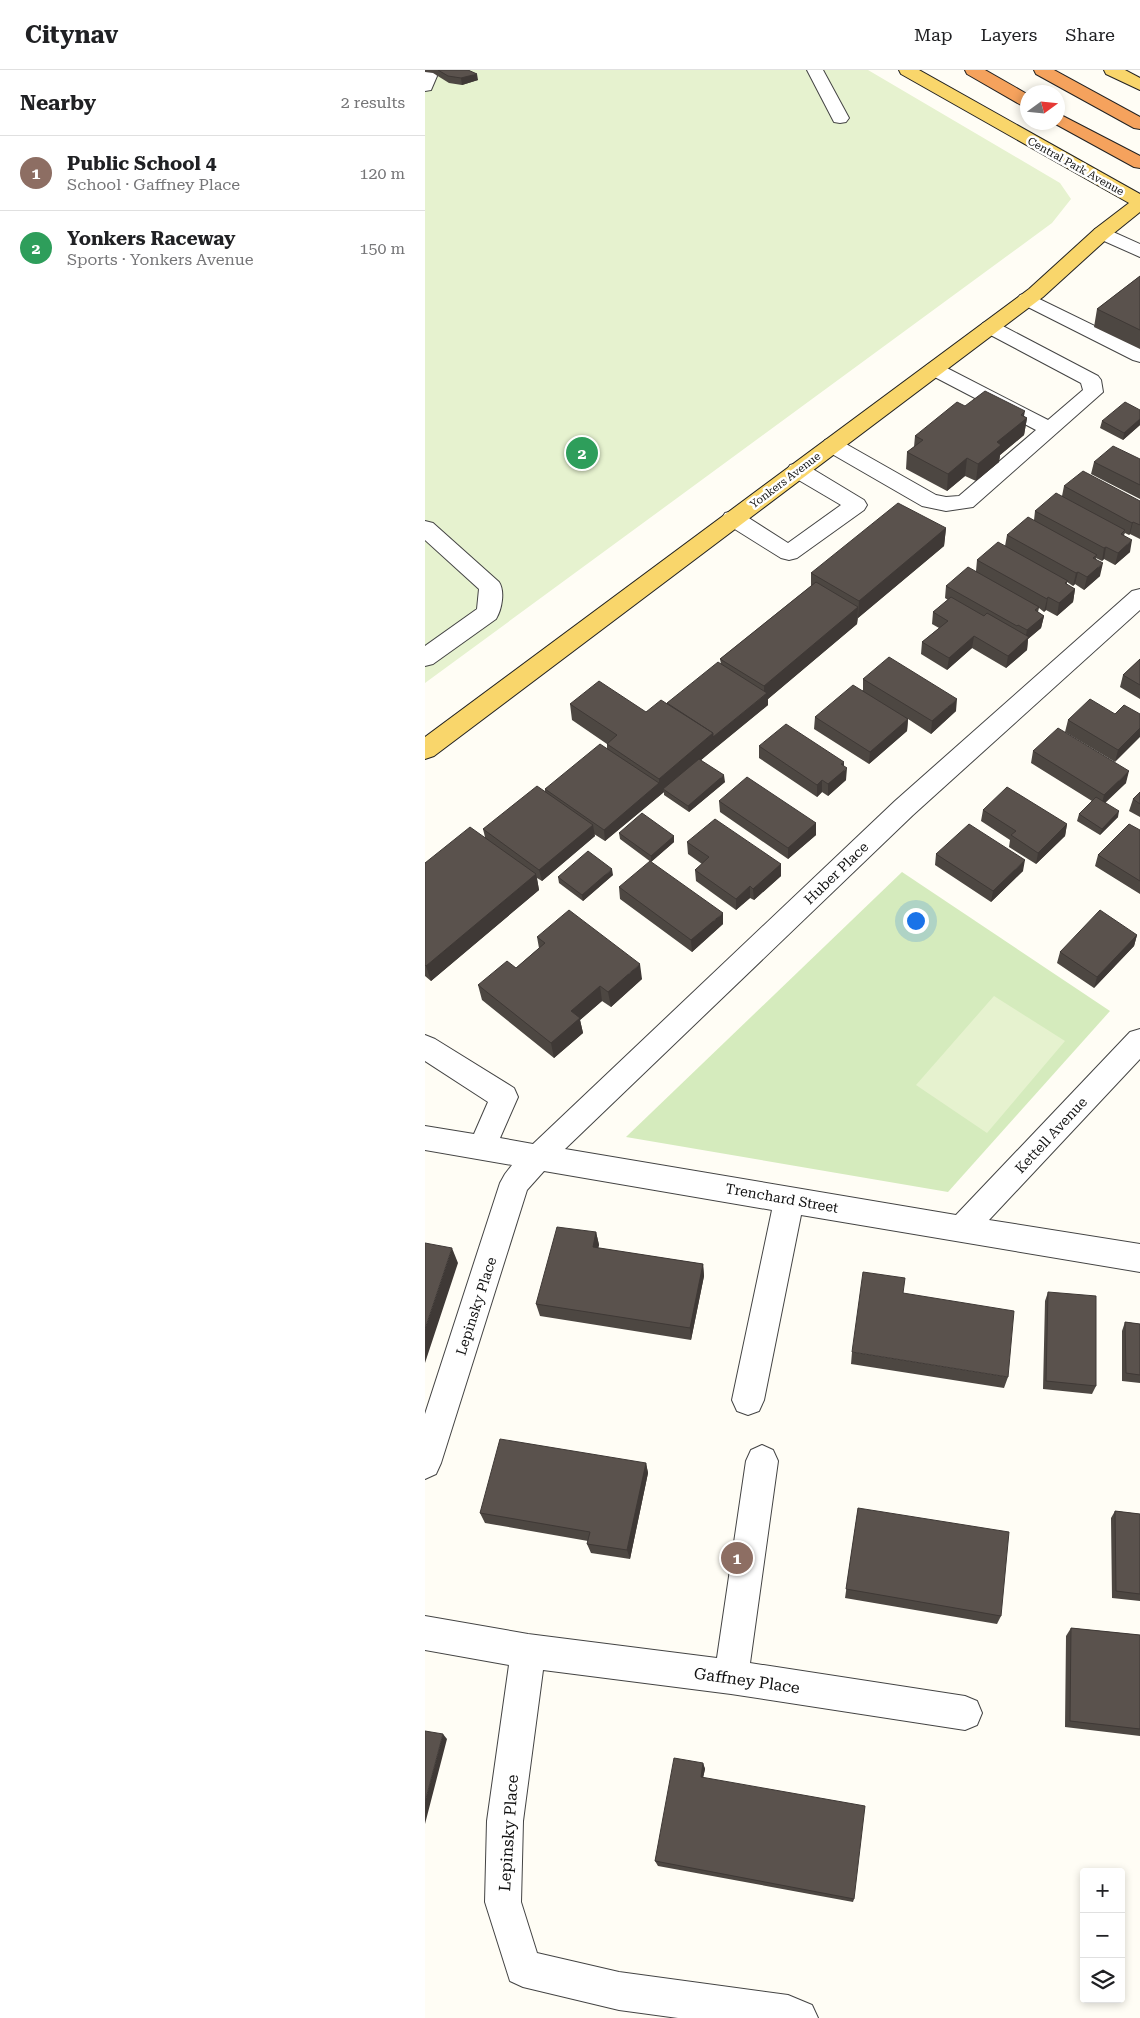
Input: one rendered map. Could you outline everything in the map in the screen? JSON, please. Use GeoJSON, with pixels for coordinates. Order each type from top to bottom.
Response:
{"type":"FeatureCollection","features":[{"type":"Feature","properties":{"kind":"highway"},"geometry":{"type":"LineString","coordinates":[[973,70],[1020,97]]}},
{"type":"Feature","properties":{"kind":"highway"},"geometry":{"type":"LineString","coordinates":[[1042,70],[1140,124]]}},
{"type":"Feature","properties":{"kind":"highway"},"geometry":{"type":"LineString","coordinates":[[1065,122],[1140,163]]}},
{"type":"Feature","properties":{"kind":"main road","name":"Central Park Avenue"},"geometry":{"type":"LineString","coordinates":[[907,70],[1140,202]]}},
{"type":"Feature","properties":{"kind":"main road"},"geometry":{"type":"LineString","coordinates":[[1112,70],[1140,85]]}},
{"type":"Feature","properties":{"kind":"main road","name":"Yonkers Avenue"},"geometry":{"type":"LineString","coordinates":[[425,750],[1027,299],[1140,202]]}},
{"type":"Feature","properties":{"kind":"street"},"geometry":{"type":"LineString","coordinates":[[425,86],[429,76],[427,70]]}},
{"type":"Feature","properties":{"kind":"street"},"geometry":{"type":"LineString","coordinates":[[815,70],[840,118]]}},
{"type":"Feature","properties":{"kind":"street"},"geometry":{"type":"LineString","coordinates":[[1102,233],[1140,251]]}},
{"type":"Feature","properties":{"kind":"street"},"geometry":{"type":"LineString","coordinates":[[1027,299],[1140,356]]}},
{"type":"Feature","properties":{"kind":"street"},"geometry":{"type":"LineString","coordinates":[[832,445],[930,501],[947,504],[965,502],[1093,392],[1091,380],[990,327]]}},
{"type":"Feature","properties":{"kind":"street"},"geometry":{"type":"LineString","coordinates":[[934,369],[1050,429]]}},
{"type":"Feature","properties":{"kind":"street"},"geometry":{"type":"LineString","coordinates":[[733,518],[789,554],[856,505],[798,470]]}},
{"type":"Feature","properties":{"kind":"street"},"geometry":{"type":"LineString","coordinates":[[425,528],[491,587],[488,613],[425,658]]}},
{"type":"Feature","properties":{"kind":"street","name":"Huber Place"},"geometry":{"type":"LineString","coordinates":[[539,1156],[904,808],[1140,597]]}},
{"type":"Feature","properties":{"kind":"street","name":"Kettell Avenue"},"geometry":{"type":"LineString","coordinates":[[962,1229],[1140,1040]]}},
{"type":"Feature","properties":{"kind":"street"},"geometry":{"type":"LineString","coordinates":[[425,1047],[505,1097],[482,1147]]}},
{"type":"Feature","properties":{"kind":"street","name":"Trenchard Street"},"geometry":{"type":"LineString","coordinates":[[425,1138],[1140,1258]]}},
{"type":"Feature","properties":{"kind":"street","name":"Lepinsky Place"},"geometry":{"type":"LineString","coordinates":[[425,1463],[515,1184],[539,1156]]}},
{"type":"Feature","properties":{"kind":"street"},"geometry":{"type":"LineString","coordinates":[[748,1400],[789,1200]]}},
{"type":"Feature","properties":{"kind":"street"},"geometry":{"type":"LineString","coordinates":[[731,1677],[762,1460]]}},
{"type":"Feature","properties":{"kind":"street"},"geometry":{"type":"LineString","coordinates":[[425,1633],[528,1651]]}},
{"type":"Feature","properties":{"kind":"street","name":"Lepinsky Place"},"geometry":{"type":"LineString","coordinates":[[528,1651],[505,1821],[503,1902],[523,1968],[619,1991],[793,2016]]}},
{"type":"Feature","properties":{"kind":"street","name":"Gaffney Place"},"geometry":{"type":"LineString","coordinates":[[528,1651],[731,1677],[965,1713]]}},
{"type":"Feature","properties":{"kind":"green space"},"geometry":{"type":"Polygon","coordinates":[[[425,70],[868,70],[1060,183],[1071,199],[1052,223],[425,683],[425,70]]]}},
{"type":"Feature","properties":{"kind":"green space"},"geometry":{"type":"Polygon","coordinates":[[[902,872],[1110,1011],[948,1192],[626,1137],[902,872]]]}},
{"type":"Feature","properties":{"kind":"green space"},"geometry":{"type":"Polygon","coordinates":[[[994,996],[1065,1041],[987,1133],[916,1085],[994,996]]]}},
{"type":"Feature","properties":{"kind":"building"},"geometry":{"type":"Polygon","coordinates":[[[438,70],[468,70],[477,74],[461,78],[448,76],[438,70]]]}},
{"type":"Feature","properties":{"kind":"building"},"geometry":{"type":"Polygon","coordinates":[[[1140,276],[1140,330],[1097,309],[1140,276]]]}},
{"type":"Feature","properties":{"kind":"building"},"geometry":{"type":"Polygon","coordinates":[[[985,391],[1025,411],[1021,415],[1027,418],[997,442],[1001,445],[978,464],[967,458],[948,474],[907,452],[923,440],[915,436],[957,402],[965,406],[985,391]]]}},
{"type":"Feature","properties":{"kind":"building"},"geometry":{"type":"Polygon","coordinates":[[[1125,402],[1140,410],[1140,419],[1124,433],[1102,421],[1125,402]]]}},
{"type":"Feature","properties":{"kind":"building"},"geometry":{"type":"Polygon","coordinates":[[[1113,446],[1140,459],[1140,485],[1094,462],[1113,446]]]}},
{"type":"Feature","properties":{"kind":"building"},"geometry":{"type":"Polygon","coordinates":[[[1083,471],[1140,501],[1140,525],[1132,523],[1064,486],[1083,471]]]}},
{"type":"Feature","properties":{"kind":"building"},"geometry":{"type":"Polygon","coordinates":[[[1056,493],[1125,530],[1121,534],[1132,540],[1118,553],[1106,547],[1104,548],[1035,511],[1056,493]]]}},
{"type":"Feature","properties":{"kind":"building"},"geometry":{"type":"Polygon","coordinates":[[[898,503],[946,528],[859,601],[811,573],[898,503]]]}},
{"type":"Feature","properties":{"kind":"building"},"geometry":{"type":"Polygon","coordinates":[[[1028,517],[1097,555],[1093,558],[1103,563],[1087,577],[1078,572],[1076,573],[1007,535],[1028,517]]]}},
{"type":"Feature","properties":{"kind":"building"},"geometry":{"type":"Polygon","coordinates":[[[998,542],[1068,581],[1065,583],[1075,589],[1059,603],[1048,597],[1047,599],[977,560],[998,542]]]}},
{"type":"Feature","properties":{"kind":"building"},"geometry":{"type":"Polygon","coordinates":[[[968,567],[1039,607],[1035,610],[1044,616],[1027,630],[946,586],[968,567]]]}},
{"type":"Feature","properties":{"kind":"building"},"geometry":{"type":"Polygon","coordinates":[[[816,582],[858,607],[764,686],[720,659],[816,582]]]}},
{"type":"Feature","properties":{"kind":"building"},"geometry":{"type":"Polygon","coordinates":[[[951,597],[984,616],[987,613],[1029,637],[1008,656],[974,636],[949,658],[922,642],[948,621],[933,612],[951,597]]]}},
{"type":"Feature","properties":{"kind":"building"},"geometry":{"type":"Polygon","coordinates":[[[889,657],[957,699],[932,721],[863,679],[889,657]]]}},
{"type":"Feature","properties":{"kind":"building"},"geometry":{"type":"Polygon","coordinates":[[[1140,659],[1140,685],[1123,675],[1140,659]]]}},
{"type":"Feature","properties":{"kind":"building"},"geometry":{"type":"Polygon","coordinates":[[[718,662],[767,693],[713,737],[713,733],[667,703],[718,662]]]}},
{"type":"Feature","properties":{"kind":"building"},"geometry":{"type":"Polygon","coordinates":[[[599,681],[646,712],[661,700],[713,733],[659,779],[607,744],[617,735],[570,704],[599,681]]]}},
{"type":"Feature","properties":{"kind":"building"},"geometry":{"type":"Polygon","coordinates":[[[853,685],[908,719],[870,752],[815,717],[853,685]]]}},
{"type":"Feature","properties":{"kind":"building"},"geometry":{"type":"Polygon","coordinates":[[[1090,699],[1115,714],[1124,705],[1140,714],[1140,728],[1118,750],[1068,720],[1090,699]]]}},
{"type":"Feature","properties":{"kind":"building"},"geometry":{"type":"Polygon","coordinates":[[[786,724],[844,762],[841,764],[847,768],[828,784],[822,780],[817,785],[759,746],[786,724]]]}},
{"type":"Feature","properties":{"kind":"building"},"geometry":{"type":"Polygon","coordinates":[[[1058,728],[1129,771],[1104,795],[1033,751],[1058,728]]]}},
{"type":"Feature","properties":{"kind":"building"},"geometry":{"type":"Polygon","coordinates":[[[600,744],[659,783],[604,830],[545,789],[600,744]]]}},
{"type":"Feature","properties":{"kind":"building"},"geometry":{"type":"Polygon","coordinates":[[[699,759],[724,775],[688,806],[663,789],[699,759]]]}},
{"type":"Feature","properties":{"kind":"building"},"geometry":{"type":"Polygon","coordinates":[[[747,777],[816,823],[788,848],[719,801],[747,777]]]}},
{"type":"Feature","properties":{"kind":"building"},"geometry":{"type":"Polygon","coordinates":[[[537,786],[593,825],[539,870],[483,829],[537,786]]]}},
{"type":"Feature","properties":{"kind":"building"},"geometry":{"type":"Polygon","coordinates":[[[1007,787],[1067,824],[1038,853],[1011,835],[1016,831],[983,810],[1007,787]]]}},
{"type":"Feature","properties":{"kind":"building"},"geometry":{"type":"Polygon","coordinates":[[[1140,792],[1140,804],[1133,799],[1140,792]]]}},
{"type":"Feature","properties":{"kind":"building"},"geometry":{"type":"Polygon","coordinates":[[[1096,797],[1119,811],[1102,829],[1079,814],[1096,797]]]}},
{"type":"Feature","properties":{"kind":"building"},"geometry":{"type":"Polygon","coordinates":[[[642,813],[674,836],[651,856],[619,833],[642,813]]]}},
{"type":"Feature","properties":{"kind":"building"},"geometry":{"type":"Polygon","coordinates":[[[715,819],[781,864],[753,889],[750,886],[736,899],[695,870],[709,857],[687,842],[715,819]]]}},
{"type":"Feature","properties":{"kind":"building"},"geometry":{"type":"Polygon","coordinates":[[[969,824],[1025,860],[993,891],[936,854],[969,824]]]}},
{"type":"Feature","properties":{"kind":"building"},"geometry":{"type":"Polygon","coordinates":[[[1129,824],[1140,830],[1140,881],[1098,855],[1129,824]]]}},
{"type":"Feature","properties":{"kind":"building"},"geometry":{"type":"Polygon","coordinates":[[[470,827],[536,874],[426,966],[425,863],[470,827]]]}},
{"type":"Feature","properties":{"kind":"building"},"geometry":{"type":"Polygon","coordinates":[[[588,851],[612,869],[582,895],[558,877],[588,851]]]}},
{"type":"Feature","properties":{"kind":"building"},"geometry":{"type":"Polygon","coordinates":[[[650,861],[723,913],[691,940],[619,887],[650,861]]]}},
{"type":"Feature","properties":{"kind":"building"},"geometry":{"type":"Polygon","coordinates":[[[569,910],[640,964],[608,992],[600,986],[571,1011],[580,1018],[551,1043],[478,985],[507,961],[516,968],[545,943],[537,937],[569,910]]]}},
{"type":"Feature","properties":{"kind":"building"},"geometry":{"type":"Polygon","coordinates":[[[1100,910],[1137,935],[1097,977],[1060,952],[1100,910]]]}},
{"type":"Feature","properties":{"kind":"building"},"geometry":{"type":"Polygon","coordinates":[[[557,1227],[596,1232],[593,1247],[703,1264],[690,1328],[536,1304],[557,1227]]]}},
{"type":"Feature","properties":{"kind":"building"},"geometry":{"type":"Polygon","coordinates":[[[425,1243],[452,1248],[425,1329],[425,1243]]]}},
{"type":"Feature","properties":{"kind":"building"},"geometry":{"type":"Polygon","coordinates":[[[863,1272],[905,1278],[903,1293],[1014,1311],[1008,1377],[852,1352],[863,1272]]]}},
{"type":"Feature","properties":{"kind":"building"},"geometry":{"type":"Polygon","coordinates":[[[1048,1292],[1096,1296],[1096,1386],[1046,1381],[1048,1292]]]}},
{"type":"Feature","properties":{"kind":"building"},"geometry":{"type":"Polygon","coordinates":[[[1125,1322],[1140,1324],[1140,1375],[1126,1373],[1125,1322]]]}},
{"type":"Feature","properties":{"kind":"building"},"geometry":{"type":"Polygon","coordinates":[[[500,1439],[646,1463],[627,1550],[587,1544],[590,1532],[480,1513],[500,1439]]]}},
{"type":"Feature","properties":{"kind":"building"},"geometry":{"type":"Polygon","coordinates":[[[858,1508],[1009,1532],[1001,1616],[846,1589],[858,1508]]]}},
{"type":"Feature","properties":{"kind":"building"},"geometry":{"type":"Polygon","coordinates":[[[1115,1511],[1140,1514],[1140,1594],[1116,1591],[1115,1511]]]}},
{"type":"Feature","properties":{"kind":"building"},"geometry":{"type":"Polygon","coordinates":[[[1071,1628],[1140,1635],[1140,1729],[1070,1721],[1071,1628]]]}},
{"type":"Feature","properties":{"kind":"building"},"geometry":{"type":"Polygon","coordinates":[[[425,1731],[443,1734],[425,1802],[425,1731]]]}},
{"type":"Feature","properties":{"kind":"building"},"geometry":{"type":"Polygon","coordinates":[[[674,1758],[703,1763],[701,1777],[865,1806],[854,1899],[655,1861],[674,1758]]]}},
{"type":"Feature","properties":{"kind":"place","name":"Yonkers Raceway"},"geometry":{"type":"Point","coordinates":[582,453]}},
{"type":"Feature","properties":{"kind":"place","name":"Public School 4"},"geometry":{"type":"Point","coordinates":[737,1558]}}]}
